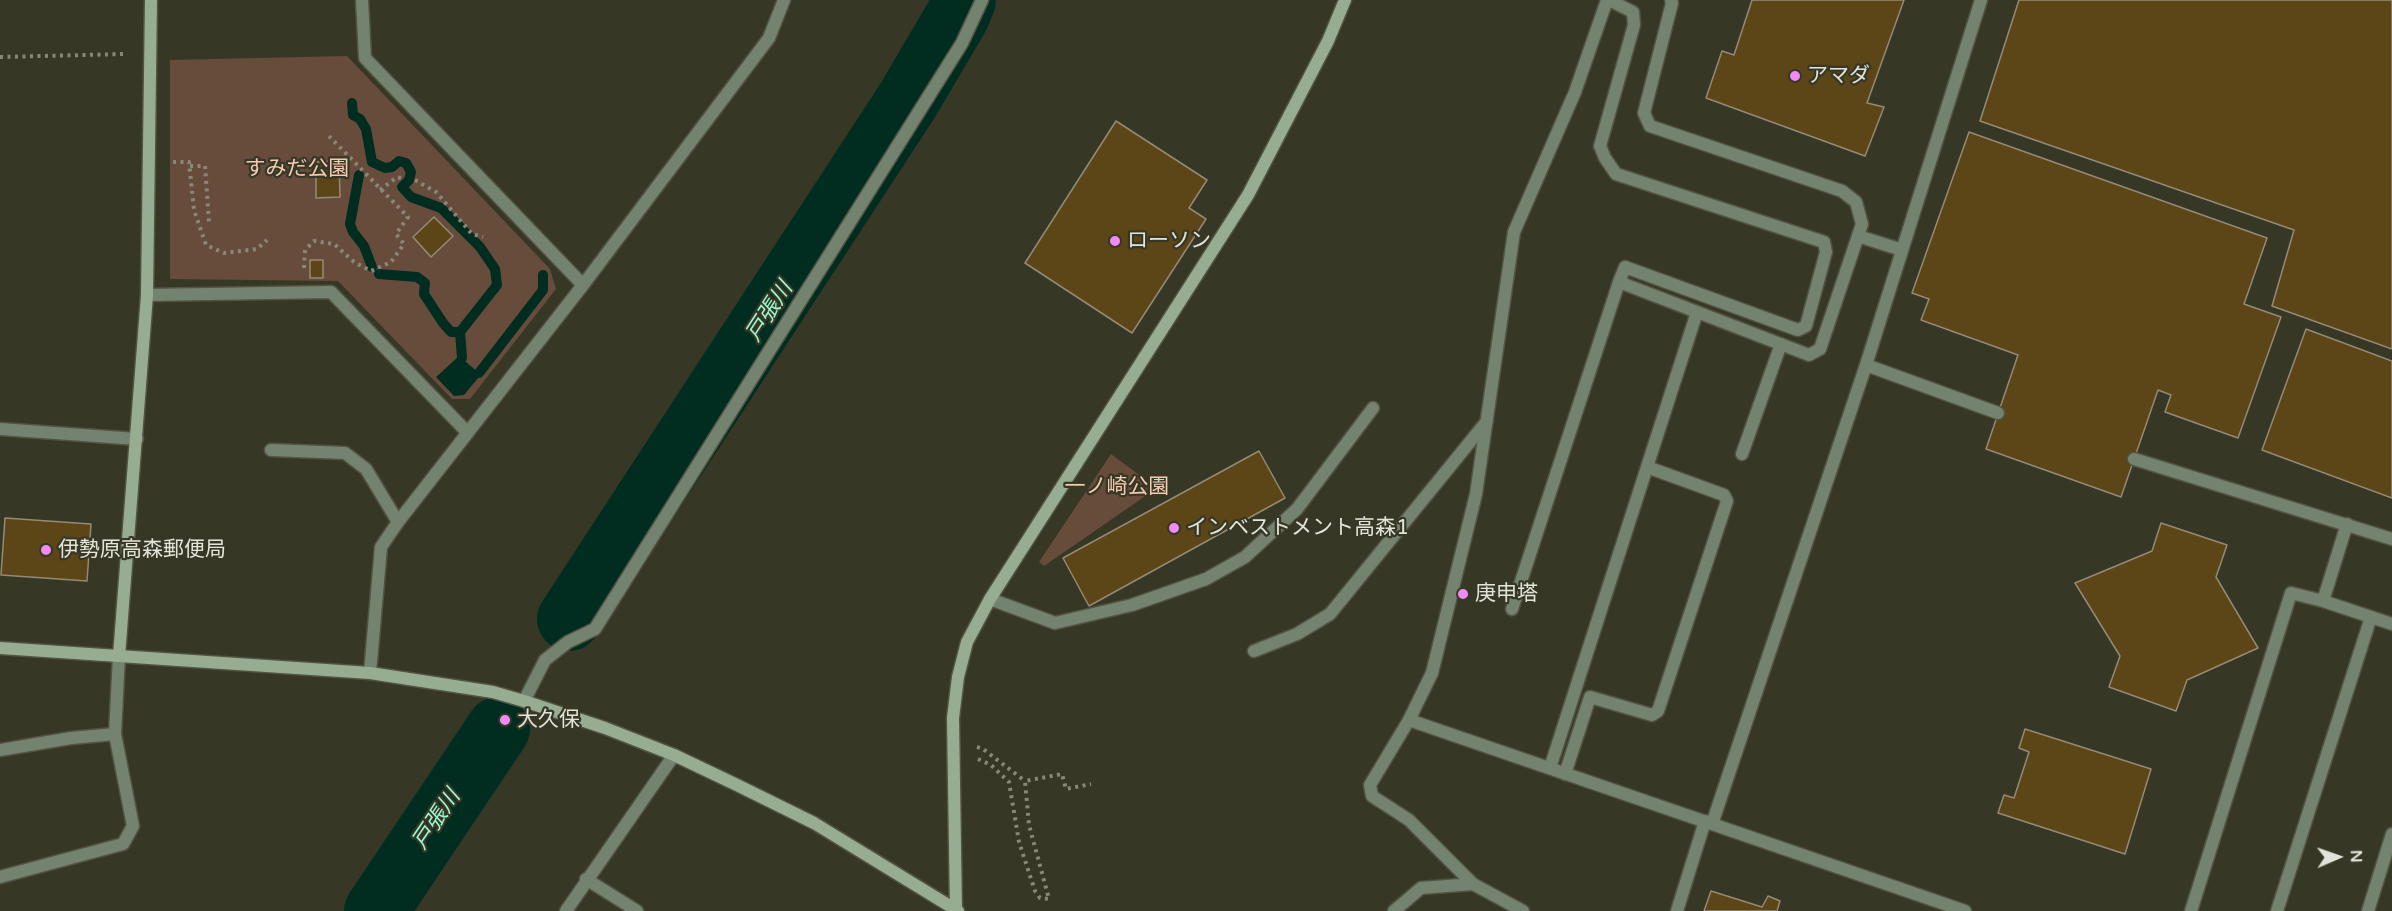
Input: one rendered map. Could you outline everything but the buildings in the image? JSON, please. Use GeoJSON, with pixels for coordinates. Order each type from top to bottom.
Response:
{"type":"FeatureCollection","features":[{"type":"Feature","properties":{"kind":"street"},"geometry":{"type":"LineString","coordinates":[[0,877],[123,844],[133,826],[115,734],[147,294],[152,0]]}},
{"type":"Feature","properties":{"kind":"street"},"geometry":{"type":"LineString","coordinates":[[362,0],[365,58],[583,285]]}},
{"type":"Feature","properties":{"kind":"street"},"geometry":{"type":"LineString","coordinates":[[370,673],[381,547],[398,522],[583,285],[769,38],[784,0]]}},
{"type":"Feature","properties":{"kind":"street"},"geometry":{"type":"LineString","coordinates":[[524,701],[545,660],[568,642],[595,629],[962,43],[982,0]]}},
{"type":"Feature","properties":{"kind":"street"},"geometry":{"type":"LineString","coordinates":[[957,911],[952,718],[958,677],[967,642],[990,599],[1248,195],[1328,41],[1345,0]]}},
{"type":"Feature","properties":{"kind":"street"},"geometry":{"type":"LineString","coordinates":[[1512,609],[1625,267],[1798,330],[1806,326],[1826,252],[1824,242],[1616,174],[1600,146],[1634,25],[1633,12],[1608,0],[1575,92],[1515,232],[1476,494],[1432,673],[1370,785],[1372,796],[1409,820],[1473,884],[1523,911]]}},
{"type":"Feature","properties":{"kind":"street"},"geometry":{"type":"LineString","coordinates":[[1619,282],[1809,355],[1820,349],[1862,225],[1856,202],[1842,191],[1650,126],[1644,113],[1671,0]]}},
{"type":"Feature","properties":{"kind":"street"},"geometry":{"type":"LineString","coordinates":[[1677,910],[1866,365],[1981,0]]}},
{"type":"Feature","properties":{"kind":"street"},"geometry":{"type":"LineString","coordinates":[[1858,236],[1902,250]]}},
{"type":"Feature","properties":{"kind":"street"},"geometry":{"type":"LineString","coordinates":[[147,294],[331,292],[468,433]]}},
{"type":"Feature","properties":{"kind":"street"},"geometry":{"type":"LineString","coordinates":[[1550,768],[1697,312]]}},
{"type":"Feature","properties":{"kind":"street"},"geometry":{"type":"LineString","coordinates":[[1742,454],[1781,344]]}},
{"type":"Feature","properties":{"kind":"street"},"geometry":{"type":"LineString","coordinates":[[1866,365],[1998,413]]}},
{"type":"Feature","properties":{"kind":"street"},"geometry":{"type":"LineString","coordinates":[[990,599],[1055,623],[1132,605],[1206,579],[1245,557],[1297,509],[1373,408]]}},
{"type":"Feature","properties":{"kind":"street"},"geometry":{"type":"LineString","coordinates":[[1254,651],[1297,634],[1330,614],[1488,420]]}},
{"type":"Feature","properties":{"kind":"street"},"geometry":{"type":"LineString","coordinates":[[0,429],[137,439]]}},
{"type":"Feature","properties":{"kind":"street"},"geometry":{"type":"LineString","coordinates":[[271,450],[345,453],[366,469],[398,522]]}},
{"type":"Feature","properties":{"kind":"street"},"geometry":{"type":"LineString","coordinates":[[2134,459],[2392,539]]}},
{"type":"Feature","properties":{"kind":"street"},"geometry":{"type":"LineString","coordinates":[[1565,774],[1590,697],[1652,715],[1658,711],[1727,501],[1724,495],[1647,467]]}},
{"type":"Feature","properties":{"kind":"street"},"geometry":{"type":"LineString","coordinates":[[2323,601],[2347,524]]}},
{"type":"Feature","properties":{"kind":"street"},"geometry":{"type":"LineString","coordinates":[[2191,911],[2291,593],[2392,624]]}},
{"type":"Feature","properties":{"kind":"street"},"geometry":{"type":"LineString","coordinates":[[2277,911],[2371,617]]}},
{"type":"Feature","properties":{"kind":"street"},"geometry":{"type":"LineString","coordinates":[[0,648],[370,673],[493,692],[605,728],[674,755],[814,823],[957,911]]}},
{"type":"Feature","properties":{"kind":"street"},"geometry":{"type":"LineString","coordinates":[[1408,720],[1965,911]]}},
{"type":"Feature","properties":{"kind":"street"},"geometry":{"type":"LineString","coordinates":[[0,750],[71,738],[115,734]]}},
{"type":"Feature","properties":{"kind":"street"},"geometry":{"type":"LineString","coordinates":[[566,911],[674,755]]}},
{"type":"Feature","properties":{"kind":"street"},"geometry":{"type":"LineString","coordinates":[[2368,911],[2392,834]]}},
{"type":"Feature","properties":{"kind":"street"},"geometry":{"type":"LineString","coordinates":[[586,879],[637,911]]}},
{"type":"Feature","properties":{"kind":"street"},"geometry":{"type":"LineString","coordinates":[[1394,911],[1421,888],[1473,884]]}},
{"type":"Feature","properties":{"kind":"path"},"geometry":{"type":"LineString","coordinates":[[0,57],[151,52]]}},
{"type":"Feature","properties":{"kind":"path"},"geometry":{"type":"LineString","coordinates":[[304,274],[305,250],[314,241],[334,244],[354,262],[371,271],[392,262],[404,244],[396,234],[408,217],[327,134]]}},
{"type":"Feature","properties":{"kind":"path"},"geometry":{"type":"LineString","coordinates":[[169,162],[189,162],[195,210],[206,244],[224,253],[257,249],[267,240]]}},
{"type":"Feature","properties":{"kind":"path"},"geometry":{"type":"LineString","coordinates":[[190,166],[205,166],[209,222]]}},
{"type":"Feature","properties":{"kind":"path"},"geometry":{"type":"LineString","coordinates":[[380,190],[397,177],[405,178]]}},
{"type":"Feature","properties":{"kind":"path"},"geometry":{"type":"LineString","coordinates":[[415,180],[436,192],[472,234],[483,237]]}},
{"type":"Feature","properties":{"kind":"path"},"geometry":{"type":"LineString","coordinates":[[953,744],[983,749],[1024,781],[1029,825],[1049,899],[1040,898],[1035,891],[1019,842],[1009,782],[992,765],[953,744]]}},
{"type":"Feature","properties":{"kind":"path"},"geometry":{"type":"LineString","coordinates":[[1024,781],[1062,774],[1066,789],[1091,784]]}},
{"type":"Feature","properties":{"kind":"green space","name":"すみだ公園"},"geometry":{"type":"Polygon","coordinates":[[[347,56],[550,269],[556,289],[470,399],[452,399],[338,281],[170,279],[170,60],[347,56]]]}},
{"type":"Feature","properties":{"kind":"green space","name":"一ノ崎公園"},"geometry":{"type":"Polygon","coordinates":[[[1111,454],[1157,488],[1044,566],[1039,562],[1111,454]]]}},
{"type":"Feature","properties":{"kind":"shaded area"},"geometry":{"type":"Polygon","coordinates":[[[459,356],[479,373],[479,377],[464,395],[454,396],[436,377],[459,356]]]}},
{"type":"Feature","properties":{"kind":"waterway","name":"戸張川"},"geometry":{"type":"LineString","coordinates":[[569,619],[908,100],[958,15],[964,0]]}},
{"type":"Feature","properties":{"kind":"waterway"},"geometry":{"type":"LineString","coordinates":[[352,103],[353,115],[360,119],[366,129],[372,162],[385,168],[392,167],[399,161],[406,163],[411,172],[409,180],[402,187],[411,197],[441,208],[480,247],[495,269],[497,285],[460,332],[462,358]]}},
{"type":"Feature","properties":{"kind":"waterway"},"geometry":{"type":"LineString","coordinates":[[359,175],[350,224],[364,246],[372,267]]}},
{"type":"Feature","properties":{"kind":"waterway"},"geometry":{"type":"LineString","coordinates":[[379,274],[417,277],[425,283],[424,294],[443,323],[451,332],[460,332]]}},
{"type":"Feature","properties":{"kind":"waterway"},"geometry":{"type":"LineString","coordinates":[[479,373],[543,290],[543,275]]}},
{"type":"Feature","properties":{"kind":"waterway","name":"戸張川"},"geometry":{"type":"LineString","coordinates":[[376,911],[498,729]]}},
{"type":"Feature","properties":{"kind":"place","name":"アマダ"},"geometry":{"type":"Point","coordinates":[1795,76]}},
{"type":"Feature","properties":{"kind":"place","name":"ローソン"},"geometry":{"type":"Point","coordinates":[1115,241]}},
{"type":"Feature","properties":{"kind":"place","name":"インベストメント高森1"},"geometry":{"type":"Point","coordinates":[1174,528]}},
{"type":"Feature","properties":{"kind":"place","name":"伊勢原高森郵便局"},"geometry":{"type":"Point","coordinates":[46,550]}},
{"type":"Feature","properties":{"kind":"place","name":"庚申塔"},"geometry":{"type":"Point","coordinates":[1463,594]}},
{"type":"Feature","properties":{"kind":"place","name":"大久保"},"geometry":{"type":"Point","coordinates":[505,720]}}]}
